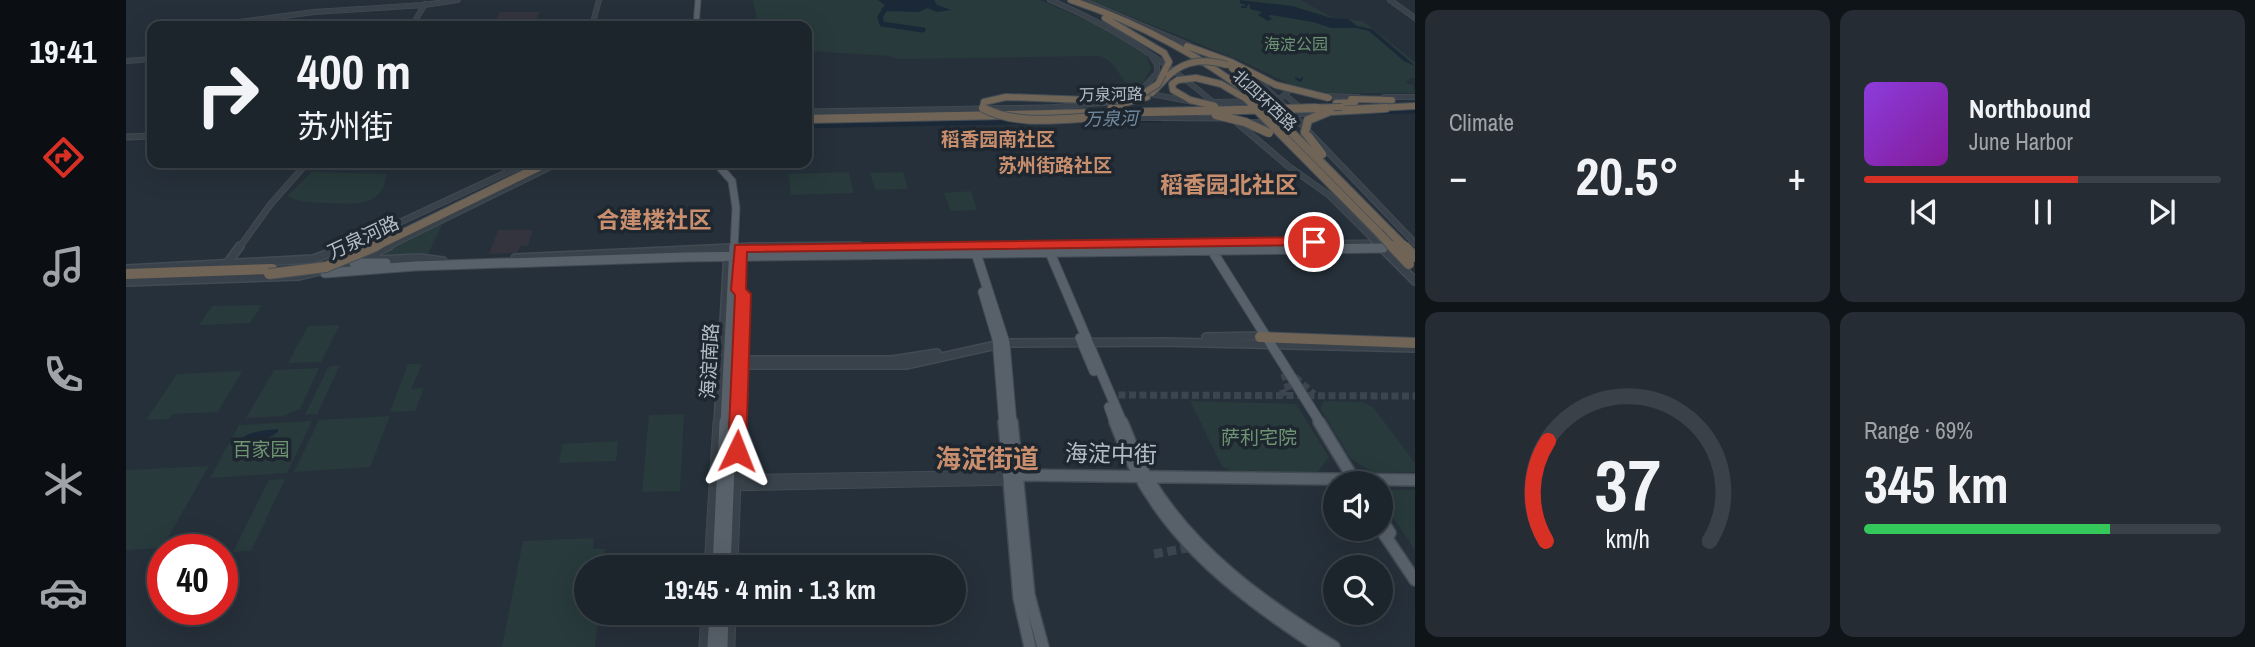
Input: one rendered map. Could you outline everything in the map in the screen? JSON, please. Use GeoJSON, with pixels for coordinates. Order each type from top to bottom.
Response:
{"type":"FeatureCollection","features":[{"type":"Feature","properties":{"kind":"highway","name":"北四环西路"},"geometry":{"type":"LineString","coordinates":[[1062,0],[1147,34],[1211,71],[1247,99],[1271,130],[1330,182],[1375,241],[1414,263]]}},
{"type":"Feature","properties":{"kind":"highway","name":"北四环西路"},"geometry":{"type":"LineString","coordinates":[[1071,0],[1123,19],[1219,70],[1260,99],[1391,233],[1414,263]]}},
{"type":"Feature","properties":{"kind":"highway"},"geometry":{"type":"LineString","coordinates":[[1088,9],[1164,53],[1169,62],[1167,70],[1147,92],[1135,99],[1107,101],[1002,97],[984,102],[983,108],[989,113],[1008,116],[1113,116],[1156,112]]}},
{"type":"Feature","properties":{"kind":"highway"},"geometry":{"type":"LineString","coordinates":[[1105,18],[1144,46]]}},
{"type":"Feature","properties":{"kind":"highway"},"geometry":{"type":"LineString","coordinates":[[1123,19],[1153,29]]}},
{"type":"Feature","properties":{"kind":"highway"},"geometry":{"type":"LineString","coordinates":[[1176,41],[1243,68],[1276,85],[1336,102]]}},
{"type":"Feature","properties":{"kind":"highway"},"geometry":{"type":"LineString","coordinates":[[1189,47],[1219,70]]}},
{"type":"Feature","properties":{"kind":"highway"},"geometry":{"type":"LineString","coordinates":[[1089,110],[1120,106],[1150,95],[1182,63],[1193,60],[1227,65],[1242,75],[1260,99]]}},
{"type":"Feature","properties":{"kind":"highway"},"geometry":{"type":"LineString","coordinates":[[1247,99],[1225,86],[1196,78],[1178,80],[1172,84],[1173,90],[1197,108],[1271,130]]}},
{"type":"Feature","properties":{"kind":"highway","name":"万泉河路"},"geometry":{"type":"LineString","coordinates":[[812,117],[1165,112],[1197,108],[1336,102],[1415,102]]}},
{"type":"Feature","properties":{"kind":"highway"},"geometry":{"type":"LineString","coordinates":[[1362,203],[1305,132],[1308,120],[1331,111],[1415,102]]}},
{"type":"Feature","properties":{"kind":"highway","name":"万泉河路"},"geometry":{"type":"LineString","coordinates":[[812,117],[1415,102]]}},
{"type":"Feature","properties":{"kind":"highway"},"geometry":{"type":"LineString","coordinates":[[993,109],[1036,111]]}},
{"type":"Feature","properties":{"kind":"highway"},"geometry":{"type":"LineString","coordinates":[[812,116],[842,111]]}},
{"type":"Feature","properties":{"kind":"highway"},"geometry":{"type":"LineString","coordinates":[[997,118],[1028,114]]}},
{"type":"Feature","properties":{"kind":"highway"},"geometry":{"type":"LineString","coordinates":[[850,118],[892,121]]}},
{"type":"Feature","properties":{"kind":"highway"},"geometry":{"type":"LineString","coordinates":[[504,178],[521,168]]}},
{"type":"Feature","properties":{"kind":"highway","name":"万泉河路"},"geometry":{"type":"LineString","coordinates":[[379,246],[526,168]]}},
{"type":"Feature","properties":{"kind":"highway","name":"万泉河路"},"geometry":{"type":"LineString","coordinates":[[126,276],[326,267],[379,246],[536,168]]}},
{"type":"Feature","properties":{"kind":"highway"},"geometry":{"type":"LineString","coordinates":[[522,174],[542,168]]}},
{"type":"Feature","properties":{"kind":"highway"},"geometry":{"type":"LineString","coordinates":[[1265,339],[1415,343]]}},
{"type":"Feature","properties":{"kind":"main road"},"geometry":{"type":"LineString","coordinates":[[698,21],[700,0]]}},
{"type":"Feature","properties":{"kind":"main road","name":"海淀南路"},"geometry":{"type":"LineString","coordinates":[[721,168],[729,176],[733,186],[736,208],[734,363]]}},
{"type":"Feature","properties":{"kind":"main road","name":"海淀南路"},"geometry":{"type":"LineString","coordinates":[[719,555],[739,290],[735,253],[740,194],[728,168]]}},
{"type":"Feature","properties":{"kind":"main road"},"geometry":{"type":"LineString","coordinates":[[325,273],[415,266],[694,258],[735,253],[752,256],[1209,251],[1375,241]]}},
{"type":"Feature","properties":{"kind":"main road"},"geometry":{"type":"LineString","coordinates":[[1209,251],[1345,471]]}},
{"type":"Feature","properties":{"kind":"main road"},"geometry":{"type":"LineString","coordinates":[[354,264],[735,253],[973,253]]}},
{"type":"Feature","properties":{"kind":"main road"},"geometry":{"type":"LineString","coordinates":[[973,253],[1001,341],[1019,598],[1031,647]]}},
{"type":"Feature","properties":{"kind":"main road"},"geometry":{"type":"LineString","coordinates":[[1051,255],[1142,477],[1187,543],[1221,577],[1279,622],[1319,647]]}},
{"type":"Feature","properties":{"kind":"main road"},"geometry":{"type":"LineString","coordinates":[[1012,477],[1030,595],[1042,647]]}},
{"type":"Feature","properties":{"kind":"main road","name":"海淀中街"},"geometry":{"type":"LineString","coordinates":[[1012,477],[1323,481]]}},
{"type":"Feature","properties":{"kind":"main road"},"geometry":{"type":"LineString","coordinates":[[1142,477],[1194,540],[1227,574],[1282,615],[1334,647]]}},
{"type":"Feature","properties":{"kind":"main road","name":"海淀中街"},"geometry":{"type":"LineString","coordinates":[[1142,477],[1323,485]]}},
{"type":"Feature","properties":{"kind":"main road","name":"海淀中街"},"geometry":{"type":"LineString","coordinates":[[1393,481],[1415,480]]}},
{"type":"Feature","properties":{"kind":"main road","name":"海淀南路"},"geometry":{"type":"LineString","coordinates":[[725,555],[726,483]]}},
{"type":"Feature","properties":{"kind":"main road"},"geometry":{"type":"LineString","coordinates":[[1393,486],[1415,485]]}},
{"type":"Feature","properties":{"kind":"main road"},"geometry":{"type":"LineString","coordinates":[[1393,537],[1415,569]]}},
{"type":"Feature","properties":{"kind":"main road"},"geometry":{"type":"LineString","coordinates":[[1389,541],[1415,580]]}},
{"type":"Feature","properties":{"kind":"main road"},"geometry":{"type":"LineString","coordinates":[[713,647],[714,625]]}},
{"type":"Feature","properties":{"kind":"main road"},"geometry":{"type":"LineString","coordinates":[[722,647],[723,625]]}},
{"type":"Feature","properties":{"kind":"street"},"geometry":{"type":"LineString","coordinates":[[246,21],[314,12],[458,0]]}},
{"type":"Feature","properties":{"kind":"street"},"geometry":{"type":"LineString","coordinates":[[593,21],[599,0]]}},
{"type":"Feature","properties":{"kind":"street","name":"北四环西路"},"geometry":{"type":"LineString","coordinates":[[1051,0],[1101,22],[1144,46],[1228,117]]}},
{"type":"Feature","properties":{"kind":"street","name":"北四环西路"},"geometry":{"type":"LineString","coordinates":[[1082,0],[1176,41],[1228,59],[1292,89]]}},
{"type":"Feature","properties":{"kind":"street"},"geometry":{"type":"LineString","coordinates":[[1392,0],[1415,17]]}},
{"type":"Feature","properties":{"kind":"street"},"geometry":{"type":"LineString","coordinates":[[416,21],[427,2]]}},
{"type":"Feature","properties":{"kind":"street"},"geometry":{"type":"LineString","coordinates":[[1139,92],[1157,73],[1154,58],[1144,46]]}},
{"type":"Feature","properties":{"kind":"street"},"geometry":{"type":"LineString","coordinates":[[126,60],[147,58]]}},
{"type":"Feature","properties":{"kind":"street","name":"北四环西路"},"geometry":{"type":"LineString","coordinates":[[1243,68],[1298,120],[1384,215],[1415,243]]}},
{"type":"Feature","properties":{"kind":"street"},"geometry":{"type":"LineString","coordinates":[[1277,101],[1292,89],[1345,97],[1415,102]]}},
{"type":"Feature","properties":{"kind":"street","name":"万泉河路"},"geometry":{"type":"LineString","coordinates":[[842,111],[1099,105],[1139,92],[1170,99],[1204,102],[1277,101]]}},
{"type":"Feature","properties":{"kind":"street"},"geometry":{"type":"LineString","coordinates":[[1285,95],[1308,113]]}},
{"type":"Feature","properties":{"kind":"street"},"geometry":{"type":"LineString","coordinates":[[1204,102],[1219,117]]}},
{"type":"Feature","properties":{"kind":"street"},"geometry":{"type":"LineString","coordinates":[[1291,114],[1415,102]]}},
{"type":"Feature","properties":{"kind":"street","name":"万泉河路"},"geometry":{"type":"LineString","coordinates":[[812,117],[892,121],[1228,117],[1237,123]]}},
{"type":"Feature","properties":{"kind":"street"},"geometry":{"type":"LineString","coordinates":[[1237,123],[1298,120]]}},
{"type":"Feature","properties":{"kind":"street","name":"北四环西路"},"geometry":{"type":"LineString","coordinates":[[1237,123],[1288,166],[1329,195],[1375,241]]}},
{"type":"Feature","properties":{"kind":"street"},"geometry":{"type":"LineString","coordinates":[[126,137],[147,136]]}},
{"type":"Feature","properties":{"kind":"street"},"geometry":{"type":"LineString","coordinates":[[226,265],[270,205],[303,168]]}},
{"type":"Feature","properties":{"kind":"street","name":"万泉河路"},"geometry":{"type":"LineString","coordinates":[[126,276],[313,259],[333,254],[518,168]]}},
{"type":"Feature","properties":{"kind":"street","name":"万泉河路"},"geometry":{"type":"LineString","coordinates":[[126,276],[325,273],[354,264],[379,246],[547,168]]}},
{"type":"Feature","properties":{"kind":"street"},"geometry":{"type":"LineString","coordinates":[[1375,241],[1406,235]]}},
{"type":"Feature","properties":{"kind":"street"},"geometry":{"type":"LineString","coordinates":[[363,241],[379,246],[378,260],[419,258],[443,261]]}},
{"type":"Feature","properties":{"kind":"street"},"geometry":{"type":"LineString","coordinates":[[735,253],[1359,241],[1415,243]]}},
{"type":"Feature","properties":{"kind":"street"},"geometry":{"type":"LineString","coordinates":[[1375,241],[1415,249]]}},
{"type":"Feature","properties":{"kind":"street"},"geometry":{"type":"LineString","coordinates":[[1375,241],[1415,281]]}},
{"type":"Feature","properties":{"kind":"street"},"geometry":{"type":"LineString","coordinates":[[973,253],[1051,255],[1209,251]]}},
{"type":"Feature","properties":{"kind":"street","name":"海淀南路"},"geometry":{"type":"LineString","coordinates":[[732,555],[726,483],[735,253]]}},
{"type":"Feature","properties":{"kind":"street"},"geometry":{"type":"LineString","coordinates":[[325,273],[333,254],[354,264]]}},
{"type":"Feature","properties":{"kind":"street"},"geometry":{"type":"LineString","coordinates":[[313,259],[313,275]]}},
{"type":"Feature","properties":{"kind":"street"},"geometry":{"type":"LineString","coordinates":[[1395,260],[1414,263]]}},
{"type":"Feature","properties":{"kind":"street"},"geometry":{"type":"LineString","coordinates":[[734,363],[906,365],[1001,341],[1265,339],[1415,343]]}},
{"type":"Feature","properties":{"kind":"street","name":"海淀中街"},"geometry":{"type":"LineString","coordinates":[[726,483],[1012,477]]}},
{"type":"Feature","properties":{"kind":"street","name":"海淀南路"},"geometry":{"type":"LineString","coordinates":[[711,555],[726,483]]}},
{"type":"Feature","properties":{"kind":"street"},"geometry":{"type":"LineString","coordinates":[[704,647],[705,625]]}},
{"type":"Feature","properties":{"kind":"street"},"geometry":{"type":"LineString","coordinates":[[730,647],[731,625]]}},
{"type":"Feature","properties":{"kind":"shaded area"},"geometry":{"type":"Polygon","coordinates":[[[500,12],[540,12],[535,21],[495,21],[500,12]]]}},
{"type":"Feature","properties":{"kind":"shaded area"},"geometry":{"type":"Polygon","coordinates":[[[498,230],[533,230],[528,246],[520,246],[517,253],[489,254],[498,230]]]}},
{"type":"Feature","properties":{"kind":"green space"},"geometry":{"type":"Polygon","coordinates":[[[753,0],[1040,0],[1109,30],[1141,49],[1147,56],[1151,69],[1142,84],[1135,89],[1111,63],[1100,56],[898,59],[889,56],[812,51],[812,21],[757,21],[753,0]]]}},
{"type":"Feature","properties":{"kind":"green space","name":"海淀公园"},"geometry":{"type":"Polygon","coordinates":[[[1090,0],[1300,0],[1334,18],[1363,21],[1415,62],[1415,78],[1406,83],[1413,85],[1415,93],[1330,93],[1294,86],[1239,60],[1090,0]]]}},
{"type":"Feature","properties":{"kind":"green space"},"geometry":{"type":"Polygon","coordinates":[[[312,172],[386,174],[380,193],[364,202],[310,202],[287,196],[312,172]]]}},
{"type":"Feature","properties":{"kind":"green space"},"geometry":{"type":"Polygon","coordinates":[[[849,172],[854,193],[791,195],[788,174],[849,172]]]}},
{"type":"Feature","properties":{"kind":"green space"},"geometry":{"type":"Polygon","coordinates":[[[903,172],[908,189],[875,190],[870,173],[903,172]]]}},
{"type":"Feature","properties":{"kind":"green space"},"geometry":{"type":"Polygon","coordinates":[[[971,191],[977,210],[951,211],[944,193],[971,191]]]}},
{"type":"Feature","properties":{"kind":"green space"},"geometry":{"type":"Polygon","coordinates":[[[442,225],[427,256],[385,256],[385,251],[442,225]]]}},
{"type":"Feature","properties":{"kind":"green space"},"geometry":{"type":"Polygon","coordinates":[[[262,305],[250,323],[199,325],[212,306],[262,305]]]}},
{"type":"Feature","properties":{"kind":"green space"},"geometry":{"type":"Polygon","coordinates":[[[340,325],[321,362],[288,363],[308,326],[340,325]]]}},
{"type":"Feature","properties":{"kind":"green space"},"geometry":{"type":"Polygon","coordinates":[[[408,364],[422,364],[411,389],[424,388],[415,411],[390,412],[408,364]]]}},
{"type":"Feature","properties":{"kind":"green space"},"geometry":{"type":"Polygon","coordinates":[[[340,365],[317,414],[305,415],[328,367],[340,365]]]}},
{"type":"Feature","properties":{"kind":"green space"},"geometry":{"type":"Polygon","coordinates":[[[319,368],[300,409],[283,416],[246,418],[274,370],[319,368]]]}},
{"type":"Feature","properties":{"kind":"green space"},"geometry":{"type":"Polygon","coordinates":[[[242,371],[218,412],[172,414],[169,419],[146,420],[177,374],[242,371]]]}},
{"type":"Feature","properties":{"kind":"green space","name":"萨利宅院"},"geometry":{"type":"Polygon","coordinates":[[[1190,401],[1296,404],[1329,457],[1317,473],[1233,472],[1222,466],[1190,401]]]}},
{"type":"Feature","properties":{"kind":"green space"},"geometry":{"type":"Polygon","coordinates":[[[1324,401],[1362,402],[1373,407],[1415,463],[1415,472],[1370,471],[1351,459],[1320,408],[1324,401]]]}},
{"type":"Feature","properties":{"kind":"green space"},"geometry":{"type":"Polygon","coordinates":[[[684,414],[680,491],[642,492],[649,415],[684,414]]]}},
{"type":"Feature","properties":{"kind":"green space"},"geometry":{"type":"Polygon","coordinates":[[[390,416],[370,467],[294,472],[319,420],[390,416]]]}},
{"type":"Feature","properties":{"kind":"green space","name":"百家园"},"geometry":{"type":"Polygon","coordinates":[[[312,421],[287,473],[210,478],[239,425],[312,421]]]}},
{"type":"Feature","properties":{"kind":"green space"},"geometry":{"type":"Polygon","coordinates":[[[618,441],[616,461],[559,463],[562,444],[618,441]]]}},
{"type":"Feature","properties":{"kind":"green space"},"geometry":{"type":"Polygon","coordinates":[[[209,466],[170,534],[147,534],[147,549],[126,550],[126,470],[209,466]]]}},
{"type":"Feature","properties":{"kind":"green space"},"geometry":{"type":"Polygon","coordinates":[[[285,479],[251,551],[238,552],[238,542],[269,480],[285,479]]]}},
{"type":"Feature","properties":{"kind":"green space"},"geometry":{"type":"Polygon","coordinates":[[[1393,490],[1415,490],[1415,550],[1393,518],[1393,490]]]}},
{"type":"Feature","properties":{"kind":"green space"},"geometry":{"type":"Polygon","coordinates":[[[594,538],[593,549],[605,549],[604,555],[574,555],[574,625],[598,625],[595,647],[502,647],[523,541],[594,538]]]}},
{"type":"Feature","properties":{"kind":"water"},"geometry":{"type":"Polygon","coordinates":[[[878,0],[934,0],[937,5],[951,10],[937,12],[927,8],[919,12],[884,11],[881,9],[885,5],[878,0]]]}},
{"type":"Feature","properties":{"kind":"water"},"geometry":{"type":"Polygon","coordinates":[[[1239,0],[1292,6],[1331,18],[1348,19],[1357,26],[1372,29],[1415,66],[1404,61],[1369,31],[1331,28],[1271,15],[1268,16],[1272,19],[1268,21],[1258,15],[1262,12],[1250,9],[1250,5],[1239,0]]]}},
{"type":"Feature","properties":{"kind":"water"},"geometry":{"type":"Polygon","coordinates":[[[278,429],[278,432],[263,441],[260,447],[244,448],[237,452],[233,448],[247,435],[278,429]]]}},
{"type":"Feature","properties":{"kind":"waterway"},"geometry":{"type":"LineString","coordinates":[[1241,2],[1247,5]]}},
{"type":"Feature","properties":{"kind":"waterway"},"geometry":{"type":"LineString","coordinates":[[884,11],[880,17],[882,24],[923,30]]}},
{"type":"Feature","properties":{"kind":"waterway"},"geometry":{"type":"LineString","coordinates":[[1296,78],[1300,81],[1302,78]]}},
{"type":"Feature","properties":{"kind":"waterway","name":"万泉河"},"geometry":{"type":"LineString","coordinates":[[1377,112],[1415,111]]}},
{"type":"Feature","properties":{"kind":"waterway","name":"万泉河"},"geometry":{"type":"LineString","coordinates":[[1237,118],[1265,117]]}},
{"type":"Feature","properties":{"kind":"waterway","name":"万泉河"},"geometry":{"type":"LineString","coordinates":[[1086,121],[1161,120]]}},
{"type":"Feature","properties":{"kind":"waterway","name":"万泉河"},"geometry":{"type":"LineString","coordinates":[[812,126],[1024,122]]}},
{"type":"Feature","properties":{"kind":"tunnel"},"geometry":{"type":"LineString","coordinates":[[1280,394],[1289,391],[1283,370]]}},
{"type":"Feature","properties":{"kind":"tunnel"},"geometry":{"type":"LineString","coordinates":[[1295,377],[1314,394]]}},
{"type":"Feature","properties":{"kind":"tunnel"},"geometry":{"type":"LineString","coordinates":[[1108,395],[1415,396]]}},
{"type":"Feature","properties":{"kind":"tunnel"},"geometry":{"type":"LineString","coordinates":[[1154,554],[1187,548],[1194,550]]}},
{"type":"Feature","properties":{"kind":"district","name":"稻香园南社区"},"geometry":{"type":"Point","coordinates":[998,139]}},
{"type":"Feature","properties":{"kind":"district","name":"苏州街路社区"},"geometry":{"type":"Point","coordinates":[1055,165]}},
{"type":"Feature","properties":{"kind":"district","name":"稻香园北社区"},"geometry":{"type":"Point","coordinates":[1229,185]}},
{"type":"Feature","properties":{"kind":"district","name":"合建楼社区"},"geometry":{"type":"Point","coordinates":[654,220]}},
{"type":"Feature","properties":{"kind":"district","name":"海淀街道"},"geometry":{"type":"Point","coordinates":[987,459]}},
{"type":"Feature","properties":{"kind":"route"},"geometry":{"type":"LineString","coordinates":[[737,451],[743,294],[739,290],[740,248],[1314,242]]}}]}
